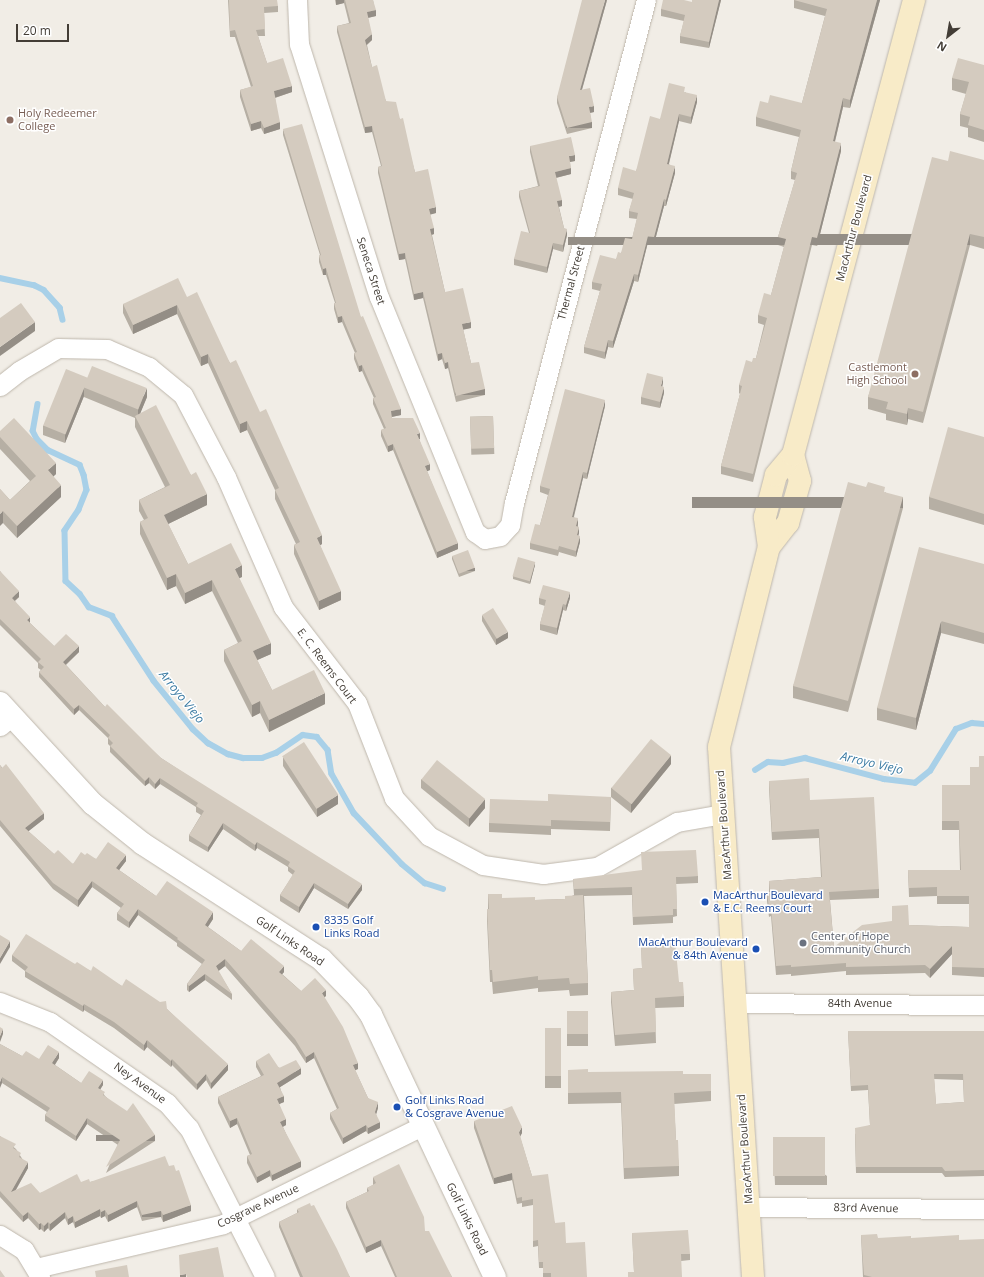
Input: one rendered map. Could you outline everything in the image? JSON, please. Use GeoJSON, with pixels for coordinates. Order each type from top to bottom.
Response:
{"type":"FeatureCollection","features":[{"type":"Feature","properties":{"kind":"main road","name":"MacArthur Boulevard"},"geometry":{"type":"LineString","coordinates":[[752,1277],[719,747],[769,547],[788,523],[800,481],[794,455],[914,0]]}},
{"type":"Feature","properties":{"kind":"street","name":"Seneca Street"},"geometry":{"type":"LineString","coordinates":[[297,0],[300,44],[379,297],[475,532]]}},
{"type":"Feature","properties":{"kind":"street","name":"Thermal Street"},"geometry":{"type":"LineString","coordinates":[[475,532],[485,539],[493,539],[506,531],[510,525],[514,502],[646,0]]}},
{"type":"Feature","properties":{"kind":"street","name":"E. C. Reems Court"},"geometry":{"type":"LineString","coordinates":[[0,386],[19,371],[58,348],[106,349],[150,367],[183,395],[226,477],[283,607],[357,703],[394,798],[429,836],[483,865],[543,874],[597,867],[677,822],[723,814]]}},
{"type":"Feature","properties":{"kind":"street","name":"Golf Links Road"},"geometry":{"type":"LineString","coordinates":[[4,715],[93,804],[143,844],[321,959],[358,997],[371,1016],[495,1277]]}},
{"type":"Feature","properties":{"kind":"street","name":"Ney Avenue"},"geometry":{"type":"LineString","coordinates":[[0,1002],[50,1022],[167,1103],[189,1128],[237,1217],[265,1277]]}},
{"type":"Feature","properties":{"kind":"street","name":"84th Avenue"},"geometry":{"type":"LineString","coordinates":[[735,1003],[984,1005]]}},
{"type":"Feature","properties":{"kind":"street","name":"Cosgrave Avenue"},"geometry":{"type":"LineString","coordinates":[[38,1272],[218,1226],[422,1126]]}},
{"type":"Feature","properties":{"kind":"street","name":"83rd Avenue"},"geometry":{"type":"LineString","coordinates":[[748,1207],[984,1209]]}},
{"type":"Feature","properties":{"kind":"street"},"geometry":{"type":"LineString","coordinates":[[0,1235],[24,1250],[38,1272]]}},
{"type":"Feature","properties":{"kind":"building"},"geometry":{"type":"Polygon","coordinates":[[[229,0],[277,0],[278,6],[264,7],[265,29],[256,30],[267,63],[283,58],[292,86],[274,91],[280,122],[264,128],[261,121],[251,124],[240,90],[253,86],[235,30],[230,31],[229,0]]]}},
{"type":"Feature","properties":{"kind":"building"},"geometry":{"type":"Polygon","coordinates":[[[345,0],[373,0],[376,10],[367,12],[372,34],[365,40],[372,67],[377,65],[386,101],[396,102],[400,119],[403,118],[415,172],[428,169],[436,207],[429,209],[434,228],[430,229],[445,292],[463,288],[471,322],[462,324],[471,363],[479,362],[485,389],[456,396],[448,362],[445,363],[442,353],[438,354],[423,292],[414,294],[405,253],[399,254],[378,167],[382,166],[372,126],[365,127],[337,26],[351,23],[345,0]]]}},
{"type":"Feature","properties":{"kind":"building"},"geometry":{"type":"Polygon","coordinates":[[[582,0],[605,0],[580,90],[590,88],[594,106],[589,107],[592,122],[567,128],[557,97],[582,0]]]}},
{"type":"Feature","properties":{"kind":"building"},"geometry":{"type":"Polygon","coordinates":[[[663,0],[684,0],[692,2],[692,0],[719,0],[709,42],[680,36],[685,15],[661,9],[663,0]]]}},
{"type":"Feature","properties":{"kind":"building"},"geometry":{"type":"Polygon","coordinates":[[[794,0],[877,0],[850,100],[843,98],[833,141],[841,143],[817,238],[812,237],[753,474],[721,466],[742,386],[739,385],[746,360],[752,362],[753,358],[756,358],[767,318],[758,315],[764,293],[771,295],[786,239],[778,237],[797,173],[791,171],[801,130],[756,117],[760,101],[768,103],[770,95],[802,103],[827,9],[794,0]]]}},
{"type":"Feature","properties":{"kind":"building"},"geometry":{"type":"Polygon","coordinates":[[[958,58],[984,65],[984,130],[968,125],[970,117],[960,114],[969,82],[952,78],[958,58]]]}},
{"type":"Feature","properties":{"kind":"building"},"geometry":{"type":"Polygon","coordinates":[[[669,83],[685,87],[684,92],[697,95],[691,117],[679,114],[667,164],[675,166],[666,200],[664,199],[654,237],[648,236],[638,275],[634,274],[613,341],[608,340],[605,352],[584,347],[602,284],[592,282],[600,255],[616,259],[618,252],[621,253],[625,238],[632,239],[638,213],[629,211],[634,193],[618,188],[623,167],[636,171],[650,116],[660,119],[669,83]]]}},
{"type":"Feature","properties":{"kind":"building"},"geometry":{"type":"Polygon","coordinates":[[[302,124],[361,317],[363,316],[401,409],[391,411],[392,418],[413,418],[420,433],[417,434],[430,464],[425,466],[458,543],[437,552],[393,444],[388,446],[381,430],[386,428],[373,398],[376,397],[362,365],[359,366],[354,353],[357,352],[342,316],[338,317],[334,303],[336,303],[326,268],[323,269],[319,256],[321,255],[283,129],[302,124]]]}},
{"type":"Feature","properties":{"kind":"building"},"geometry":{"type":"Polygon","coordinates":[[[571,137],[575,155],[569,156],[571,168],[555,172],[562,200],[557,201],[564,228],[567,229],[563,245],[553,243],[547,267],[514,259],[521,231],[530,233],[519,191],[540,186],[530,146],[571,137]]]}},
{"type":"Feature","properties":{"kind":"building"},"geometry":{"type":"Polygon","coordinates":[[[950,151],[984,160],[984,237],[970,234],[923,412],[908,408],[907,414],[886,409],[888,402],[868,397],[932,157],[948,161],[950,151]]]}},
{"type":"Feature","properties":{"kind":"building"},"geometry":{"type":"Polygon","coordinates":[[[178,278],[187,297],[197,292],[230,363],[236,360],[260,412],[266,409],[322,535],[317,538],[341,591],[319,601],[294,545],[300,542],[275,490],[279,488],[247,421],[240,424],[208,354],[201,357],[177,305],[133,325],[123,304],[178,278]]]}},
{"type":"Feature","properties":{"kind":"building"},"geometry":{"type":"Polygon","coordinates":[[[21,303],[35,322],[0,347],[0,318],[21,303]]]}},
{"type":"Feature","properties":{"kind":"building"},"geometry":{"type":"Polygon","coordinates":[[[92,366],[147,388],[138,409],[83,387],[92,366]]]}},
{"type":"Feature","properties":{"kind":"building"},"geometry":{"type":"Polygon","coordinates":[[[66,369],[88,378],[65,435],[43,426],[66,369]]]}},
{"type":"Feature","properties":{"kind":"building"},"geometry":{"type":"Polygon","coordinates":[[[647,373],[663,377],[661,386],[664,387],[660,402],[641,397],[647,373]]]}},
{"type":"Feature","properties":{"kind":"building"},"geometry":{"type":"Polygon","coordinates":[[[565,389],[605,400],[587,473],[583,472],[572,517],[578,518],[576,526],[579,527],[577,535],[580,536],[576,551],[559,546],[558,550],[530,543],[535,524],[540,525],[550,489],[540,486],[565,389]]]}},
{"type":"Feature","properties":{"kind":"building"},"geometry":{"type":"Polygon","coordinates":[[[156,405],[191,475],[196,472],[207,494],[164,515],[188,564],[231,543],[242,565],[235,569],[271,643],[253,651],[272,690],[314,670],[325,693],[269,720],[260,701],[252,705],[224,650],[242,641],[212,580],[185,593],[176,574],[167,578],[140,522],[148,518],[139,500],[170,485],[135,416],[156,405]]]}},
{"type":"Feature","properties":{"kind":"building"},"geometry":{"type":"Polygon","coordinates":[[[493,416],[494,448],[471,449],[470,417],[493,416]]]}},
{"type":"Feature","properties":{"kind":"building"},"geometry":{"type":"Polygon","coordinates":[[[14,418],[56,463],[48,470],[61,485],[17,526],[3,511],[0,514],[0,489],[10,500],[36,476],[0,437],[0,431],[14,418]]]}},
{"type":"Feature","properties":{"kind":"building"},"geometry":{"type":"Polygon","coordinates":[[[948,427],[984,437],[984,514],[929,497],[948,427]]]}},
{"type":"Feature","properties":{"kind":"building"},"geometry":{"type":"Polygon","coordinates":[[[848,482],[866,487],[868,482],[885,487],[884,492],[903,497],[848,701],[793,686],[848,482]]]}},
{"type":"Feature","properties":{"kind":"building"},"geometry":{"type":"Polygon","coordinates":[[[919,547],[984,564],[984,633],[941,621],[916,718],[877,708],[919,547]]]}},
{"type":"Feature","properties":{"kind":"building"},"geometry":{"type":"Polygon","coordinates":[[[468,550],[475,568],[459,574],[452,556],[468,550]]]}},
{"type":"Feature","properties":{"kind":"building"},"geometry":{"type":"Polygon","coordinates":[[[518,557],[535,562],[530,581],[512,576],[518,557]]]}},
{"type":"Feature","properties":{"kind":"building"},"geometry":{"type":"Polygon","coordinates":[[[0,571],[19,591],[12,598],[30,617],[27,620],[54,646],[66,634],[79,646],[63,662],[105,707],[107,704],[161,758],[362,884],[348,904],[314,883],[299,907],[280,895],[295,871],[288,866],[290,862],[257,842],[255,845],[223,823],[208,847],[189,835],[204,811],[196,806],[198,803],[160,778],[155,784],[149,777],[145,781],[110,746],[113,743],[108,738],[110,735],[79,705],[74,709],[39,672],[44,667],[38,662],[41,659],[0,619],[0,571]]]}},
{"type":"Feature","properties":{"kind":"building"},"geometry":{"type":"Polygon","coordinates":[[[543,585],[570,592],[566,605],[563,604],[557,628],[540,624],[546,600],[539,598],[543,585]]]}},
{"type":"Feature","properties":{"kind":"building"},"geometry":{"type":"Polygon","coordinates":[[[493,608],[508,632],[497,639],[482,615],[493,608]]]}},
{"type":"Feature","properties":{"kind":"building"},"geometry":{"type":"Polygon","coordinates":[[[651,739],[671,755],[632,804],[611,788],[651,739]]]}},
{"type":"Feature","properties":{"kind":"building"},"geometry":{"type":"Polygon","coordinates":[[[304,742],[338,795],[317,809],[282,756],[304,742]]]}},
{"type":"Feature","properties":{"kind":"building"},"geometry":{"type":"Polygon","coordinates":[[[979,756],[984,756],[984,968],[952,967],[952,946],[930,969],[925,965],[846,967],[846,963],[791,967],[791,965],[776,966],[771,908],[769,908],[767,892],[770,892],[769,881],[822,877],[819,829],[772,832],[769,781],[809,778],[810,800],[874,797],[879,889],[829,892],[834,947],[862,925],[892,921],[892,906],[908,905],[909,925],[969,927],[969,896],[937,896],[937,887],[909,888],[908,870],[961,870],[959,821],[942,821],[942,785],[970,785],[970,767],[979,767],[979,756]]]}},
{"type":"Feature","properties":{"kind":"building"},"geometry":{"type":"Polygon","coordinates":[[[437,760],[485,799],[469,818],[421,779],[437,760]]]}},
{"type":"Feature","properties":{"kind":"building"},"geometry":{"type":"Polygon","coordinates":[[[6,764],[44,813],[25,828],[54,854],[58,850],[73,864],[81,852],[85,855],[87,853],[96,859],[108,842],[126,855],[116,868],[156,896],[167,881],[213,912],[205,925],[241,951],[251,939],[284,966],[279,972],[301,991],[315,978],[326,990],[322,993],[343,1027],[358,1063],[353,1065],[368,1098],[378,1102],[375,1112],[380,1122],[368,1128],[366,1125],[343,1138],[330,1113],[339,1108],[314,1052],[306,1057],[295,1039],[225,959],[216,966],[232,994],[205,974],[189,986],[187,984],[205,960],[177,939],[178,938],[138,909],[129,922],[117,913],[124,904],[92,881],[78,900],[53,883],[0,820],[0,765],[2,768],[6,764]]]}},
{"type":"Feature","properties":{"kind":"building"},"geometry":{"type":"Polygon","coordinates":[[[548,794],[611,797],[610,822],[551,820],[551,826],[489,823],[490,799],[548,801],[548,794]]]}},
{"type":"Feature","properties":{"kind":"building"},"geometry":{"type":"Polygon","coordinates":[[[696,850],[698,876],[676,877],[677,909],[673,909],[673,915],[633,917],[632,887],[574,889],[573,879],[642,870],[641,852],[696,850]]]}},
{"type":"Feature","properties":{"kind":"building"},"geometry":{"type":"Polygon","coordinates":[[[488,894],[502,894],[502,898],[535,897],[535,900],[565,899],[565,896],[583,895],[588,983],[570,984],[569,978],[538,980],[538,976],[493,982],[492,970],[490,970],[487,909],[489,909],[488,894]]]}},
{"type":"Feature","properties":{"kind":"building"},"geometry":{"type":"Polygon","coordinates":[[[26,934],[75,964],[77,962],[91,971],[93,966],[122,986],[126,979],[160,1002],[166,1001],[167,1009],[228,1064],[211,1083],[206,1074],[197,1084],[172,1059],[171,1061],[147,1040],[144,1045],[114,1022],[84,1004],[83,1006],[25,971],[28,967],[12,955],[26,934]]]}},
{"type":"Feature","properties":{"kind":"building"},"geometry":{"type":"Polygon","coordinates":[[[0,935],[10,941],[0,958],[0,935]]]}},
{"type":"Feature","properties":{"kind":"building"},"geometry":{"type":"Polygon","coordinates":[[[675,941],[679,982],[683,982],[684,996],[655,998],[656,1032],[615,1035],[611,992],[634,990],[633,969],[642,968],[641,943],[675,941]]]}},
{"type":"Feature","properties":{"kind":"building"},"geometry":{"type":"Polygon","coordinates":[[[567,1011],[588,1011],[588,1034],[567,1034],[567,1011]]]}},
{"type":"Feature","properties":{"kind":"building"},"geometry":{"type":"Polygon","coordinates":[[[0,1027],[3,1029],[0,1036],[0,1027]]]}},
{"type":"Feature","properties":{"kind":"building"},"geometry":{"type":"Polygon","coordinates":[[[545,1028],[561,1028],[561,1076],[545,1076],[545,1028]]]}},
{"type":"Feature","properties":{"kind":"building"},"geometry":{"type":"Polygon","coordinates":[[[848,1031],[984,1031],[984,1170],[945,1171],[942,1167],[856,1167],[855,1128],[870,1125],[868,1085],[851,1086],[848,1031]],[[934,1074],[936,1104],[964,1102],[963,1074],[934,1074]]]}},
{"type":"Feature","properties":{"kind":"building"},"geometry":{"type":"Polygon","coordinates":[[[0,1044],[22,1056],[26,1051],[39,1059],[48,1045],[59,1052],[52,1063],[81,1083],[89,1071],[103,1080],[98,1088],[105,1092],[103,1095],[127,1111],[133,1103],[155,1135],[106,1167],[120,1140],[87,1118],[76,1136],[45,1115],[50,1108],[2,1077],[0,1082],[0,1044]]]}},
{"type":"Feature","properties":{"kind":"building"},"geometry":{"type":"Polygon","coordinates":[[[269,1053],[279,1068],[296,1060],[301,1068],[277,1083],[284,1096],[277,1099],[286,1119],[280,1122],[301,1161],[272,1175],[270,1170],[257,1177],[247,1156],[252,1154],[237,1118],[230,1121],[218,1097],[264,1075],[256,1061],[269,1053]]]}},
{"type":"Feature","properties":{"kind":"building"},"geometry":{"type":"Polygon","coordinates":[[[588,1069],[588,1072],[683,1071],[683,1074],[711,1074],[711,1091],[674,1093],[676,1140],[678,1140],[679,1166],[624,1168],[621,1092],[568,1093],[568,1070],[588,1069]]]}},
{"type":"Feature","properties":{"kind":"building"},"geometry":{"type":"Polygon","coordinates":[[[512,1106],[522,1127],[519,1132],[532,1176],[548,1174],[555,1223],[565,1222],[566,1243],[585,1242],[587,1277],[551,1277],[551,1273],[543,1273],[543,1262],[539,1262],[538,1240],[533,1241],[533,1199],[522,1201],[522,1197],[517,1198],[512,1173],[494,1178],[474,1121],[512,1106]]]}},
{"type":"Feature","properties":{"kind":"building"},"geometry":{"type":"Polygon","coordinates":[[[0,1136],[16,1144],[13,1148],[21,1153],[19,1157],[28,1162],[11,1192],[31,1183],[40,1193],[77,1174],[81,1182],[89,1179],[90,1182],[165,1156],[169,1166],[174,1165],[176,1171],[179,1170],[191,1205],[163,1215],[161,1211],[142,1215],[137,1201],[108,1215],[105,1210],[101,1212],[100,1209],[75,1222],[73,1216],[68,1219],[65,1212],[50,1224],[48,1222],[44,1226],[41,1223],[39,1224],[28,1212],[23,1216],[0,1191],[0,1136]]]}},
{"type":"Feature","properties":{"kind":"building"},"geometry":{"type":"Polygon","coordinates":[[[773,1137],[825,1137],[825,1176],[773,1176],[773,1137]]]}},
{"type":"Feature","properties":{"kind":"building"},"geometry":{"type":"Polygon","coordinates":[[[399,1164],[424,1217],[425,1231],[429,1231],[452,1277],[397,1277],[381,1240],[366,1247],[346,1202],[369,1191],[367,1188],[376,1183],[373,1177],[399,1164]]]}},
{"type":"Feature","properties":{"kind":"building"},"geometry":{"type":"Polygon","coordinates":[[[310,1203],[311,1206],[314,1205],[350,1277],[303,1277],[279,1222],[299,1212],[297,1209],[310,1203]]]}},
{"type":"Feature","properties":{"kind":"building"},"geometry":{"type":"Polygon","coordinates":[[[688,1230],[690,1254],[681,1254],[682,1277],[628,1277],[628,1272],[634,1272],[632,1233],[688,1230]]]}},
{"type":"Feature","properties":{"kind":"building"},"geometry":{"type":"Polygon","coordinates":[[[877,1234],[878,1238],[911,1236],[911,1238],[959,1235],[959,1240],[984,1239],[984,1277],[872,1277],[864,1275],[861,1235],[877,1234]]]}},
{"type":"Feature","properties":{"kind":"building"},"geometry":{"type":"Polygon","coordinates":[[[218,1247],[224,1277],[187,1277],[186,1274],[180,1275],[179,1255],[218,1247]]]}},
{"type":"Feature","properties":{"kind":"building"},"geometry":{"type":"Polygon","coordinates":[[[127,1265],[129,1277],[96,1277],[95,1271],[127,1265]]]}},
{"type":"Feature","properties":{"kind":"building"},"geometry":{"type":"Polygon","coordinates":[[[0,1270],[5,1277],[0,1277],[0,1270]]]}},
{"type":"Feature","properties":{"kind":"waterway","name":"Arroyo Viejo"},"geometry":{"type":"LineString","coordinates":[[0,278],[34,285],[44,290],[60,308],[63,320]]}},
{"type":"Feature","properties":{"kind":"waterway","name":"Arroyo Viejo"},"geometry":{"type":"LineString","coordinates":[[38,404],[33,431],[37,439],[48,450],[80,465],[87,490],[79,510],[65,531],[66,581],[80,594],[89,607],[112,616],[154,681],[193,729],[208,743],[228,754],[243,758],[262,758],[276,753],[303,735],[317,737],[328,750],[332,774],[354,813],[402,864],[425,883],[443,889]]}},
{"type":"Feature","properties":{"kind":"waterway","name":"Arroyo Viejo"},"geometry":{"type":"LineString","coordinates":[[755,770],[768,762],[783,763],[805,758],[884,779],[915,783],[930,771],[956,729],[972,723],[984,724]]}},
{"type":"Feature","properties":{"kind":"place","name":"Holy Redeemer College"},"geometry":{"type":"Point","coordinates":[10,120]}},
{"type":"Feature","properties":{"kind":"place","name":"Castlemont High School"},"geometry":{"type":"Point","coordinates":[915,374]}},
{"type":"Feature","properties":{"kind":"place","name":"MacArthur Boulevard & E.C. Reems Court"},"geometry":{"type":"Point","coordinates":[705,902]}},
{"type":"Feature","properties":{"kind":"place","name":"8335 Golf Links Road"},"geometry":{"type":"Point","coordinates":[316,927]}},
{"type":"Feature","properties":{"kind":"place","name":"Center of Hope Community Church"},"geometry":{"type":"Point","coordinates":[803,943]}},
{"type":"Feature","properties":{"kind":"place","name":"MacArthur Boulevard & 84th Avenue"},"geometry":{"type":"Point","coordinates":[756,949]}},
{"type":"Feature","properties":{"kind":"place","name":"Golf Links Road & Cosgrave Avenue"},"geometry":{"type":"Point","coordinates":[397,1107]}}]}
